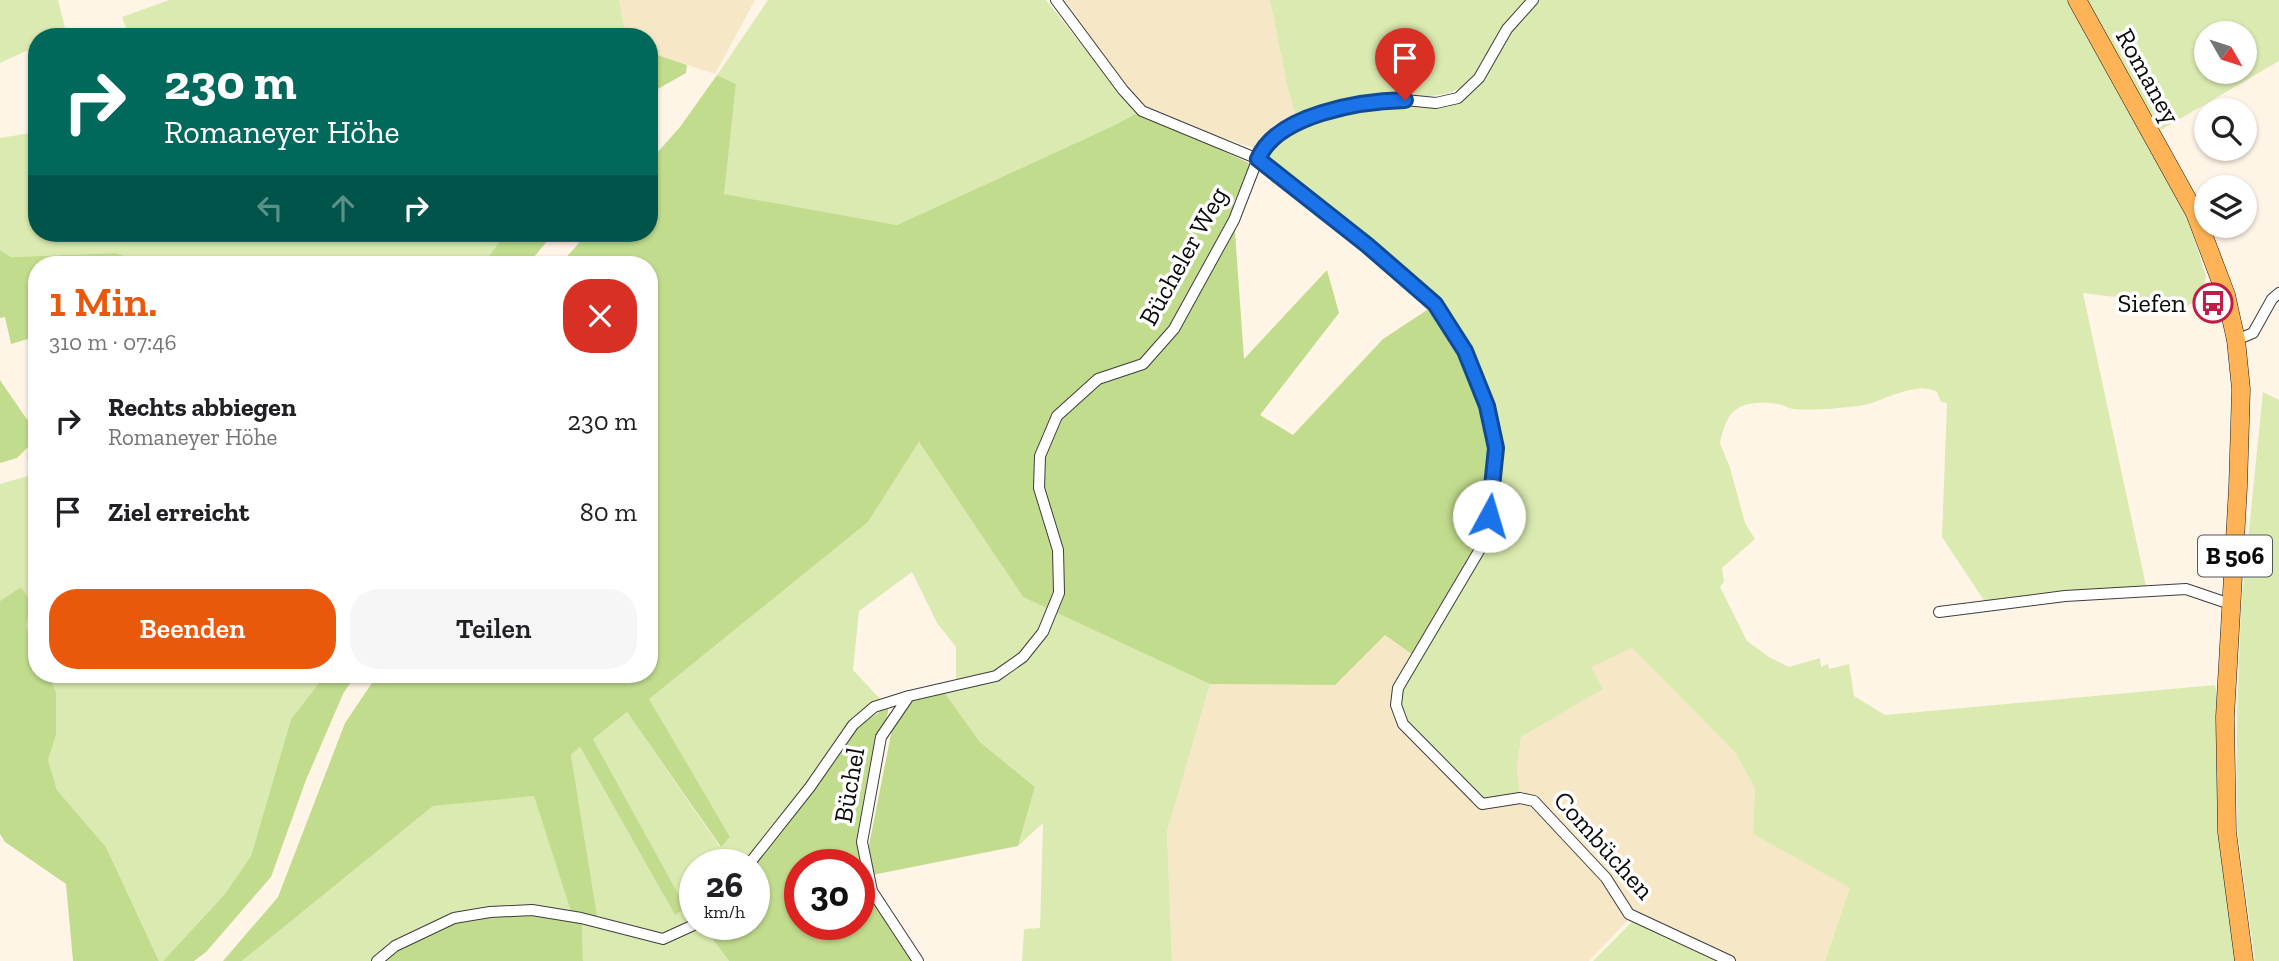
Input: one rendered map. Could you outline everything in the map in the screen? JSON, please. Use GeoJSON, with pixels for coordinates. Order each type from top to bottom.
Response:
{"type":"FeatureCollection","features":[{"type":"Feature","properties":{"kind":"main road","name":"Romaney"},"geometry":{"type":"LineString","coordinates":[[2077,0],[2195,213],[2226,295],[2236,340]]}},
{"type":"Feature","properties":{"kind":"main road","name":"B 506"},"geometry":{"type":"LineString","coordinates":[[2236,340],[2241,389],[2233,606],[2225,717],[2227,832],[2244,961]]}},
{"type":"Feature","properties":{"kind":"street"},"geometry":{"type":"LineString","coordinates":[[1055,0],[1142,111],[1258,159]]}},
{"type":"Feature","properties":{"kind":"street","name":"Bücheler Weg"},"geometry":{"type":"LineString","coordinates":[[762,849],[810,787],[853,725],[874,707],[996,676],[1023,657],[1043,632],[1059,593],[1058,550],[1039,488],[1040,456],[1057,416],[1098,379],[1143,364],[1174,329],[1234,220],[1262,148],[1274,136],[1297,123],[1324,114],[1384,100],[1421,100],[1436,103],[1458,98],[1479,78],[1507,29],[1533,0]]}},
{"type":"Feature","properties":{"kind":"street","name":"Combüchen"},"geometry":{"type":"LineString","coordinates":[[1258,159],[1367,245],[1435,304],[1465,351],[1487,406],[1496,448],[1486,539],[1398,688],[1396,705],[1403,724],[1482,804],[1520,798],[1534,801],[1606,878],[1629,914],[1730,961]]}},
{"type":"Feature","properties":{"kind":"street"},"geometry":{"type":"LineString","coordinates":[[2236,340],[2253,333],[2272,299],[2279,293]]}},
{"type":"Feature","properties":{"kind":"street"},"geometry":{"type":"LineString","coordinates":[[1939,612],[2065,596],[2186,589],[2233,606]]}},
{"type":"Feature","properties":{"kind":"street","name":"Büchel"},"geometry":{"type":"LineString","coordinates":[[909,696],[881,737],[862,842],[872,891],[918,961]]}},
{"type":"Feature","properties":{"kind":"street"},"geometry":{"type":"LineString","coordinates":[[377,961],[395,946],[454,918],[490,912],[532,910],[663,939],[679,933]]}},
{"type":"Feature","properties":{"kind":"shaded area"},"geometry":{"type":"Polygon","coordinates":[[[619,0],[755,0],[715,74],[658,55],[658,28],[624,28],[619,0]]]}},
{"type":"Feature","properties":{"kind":"shaded area"},"geometry":{"type":"Polygon","coordinates":[[[1065,0],[1270,0],[1296,118],[1274,130],[1254,148],[1171,121],[1135,97],[1065,0]]]}},
{"type":"Feature","properties":{"kind":"shaded area"},"geometry":{"type":"Polygon","coordinates":[[[1385,635],[1413,655],[1520,801],[1517,768],[1521,737],[1603,689],[1590,667],[1632,648],[1735,752],[1755,788],[1753,834],[1851,888],[1825,961],[1731,961],[1631,917],[1589,961],[1172,961],[1167,832],[1210,684],[1334,685],[1385,635]]]}},
{"type":"Feature","properties":{"kind":"green space"},"geometry":{"type":"Polygon","coordinates":[[[0,0],[58,0],[65,28],[28,28],[28,50],[0,63],[0,0]]]}},
{"type":"Feature","properties":{"kind":"green space"},"geometry":{"type":"Polygon","coordinates":[[[169,0],[619,0],[624,28],[126,28],[122,17],[169,0]]]}},
{"type":"Feature","properties":{"kind":"green space"},"geometry":{"type":"Polygon","coordinates":[[[768,0],[1046,0],[1123,97],[1139,112],[897,225],[723,194],[736,84],[717,75],[768,0]]]}},
{"type":"Feature","properties":{"kind":"green space"},"geometry":{"type":"Polygon","coordinates":[[[1270,0],[1528,0],[1471,81],[1460,88],[1437,95],[1376,96],[1296,118],[1270,0]]]}},
{"type":"Feature","properties":{"kind":"green space"},"geometry":{"type":"Polygon","coordinates":[[[1535,0],[2072,0],[2187,214],[2206,277],[2200,299],[2187,306],[2083,293],[2146,586],[1985,602],[1942,537],[1947,403],[1941,402],[1937,392],[1918,389],[1859,406],[1801,410],[1778,404],[1759,403],[1744,405],[1732,413],[1726,422],[1720,443],[1745,523],[1755,539],[1722,568],[1724,582],[1720,587],[1747,641],[1789,667],[1820,658],[1821,667],[1828,664],[1829,669],[1849,664],[1854,696],[1885,715],[2215,685],[2221,712],[2237,961],[1825,961],[1850,888],[1753,834],[1755,788],[1735,752],[1632,648],[1591,667],[1603,689],[1521,737],[1517,768],[1520,796],[1483,803],[1406,724],[1398,706],[1400,689],[1418,657],[1436,304],[1255,162],[1302,128],[1386,104],[1462,100],[1535,0]]]}},
{"type":"Feature","properties":{"kind":"green space"},"geometry":{"type":"Polygon","coordinates":[[[2085,0],[2279,0],[2279,61],[2258,73],[2258,21],[2194,21],[2194,84],[2240,84],[2216,98],[2194,98],[2194,111],[2161,130],[2085,0]]]}},
{"type":"Feature","properties":{"kind":"green space"},"geometry":{"type":"Polygon","coordinates":[[[658,55],[687,65],[686,73],[658,89],[658,55]]]}},
{"type":"Feature","properties":{"kind":"green space"},"geometry":{"type":"Polygon","coordinates":[[[717,75],[736,84],[724,194],[897,225],[1139,112],[1251,164],[1233,204],[1244,359],[1327,270],[1339,313],[1260,415],[1293,435],[1383,339],[1433,306],[1464,352],[1485,407],[1493,448],[1482,541],[1413,655],[1385,635],[1335,685],[1210,684],[1023,597],[919,442],[868,522],[649,699],[730,837],[721,847],[627,712],[593,739],[679,895],[679,912],[675,915],[580,747],[571,755],[598,921],[572,915],[534,796],[433,806],[242,961],[223,961],[278,897],[345,723],[372,683],[658,683],[658,256],[567,256],[580,242],[658,242],[658,152],[680,127],[717,75]]]}},
{"type":"Feature","properties":{"kind":"green space"},"geometry":{"type":"Polygon","coordinates":[[[28,133],[28,242],[499,242],[489,256],[125,256],[116,253],[11,257],[0,250],[0,138],[28,133]]]}},
{"type":"Feature","properties":{"kind":"green space"},"geometry":{"type":"Polygon","coordinates":[[[499,242],[546,242],[535,256],[489,256],[499,242]]]}},
{"type":"Feature","properties":{"kind":"green space"},"geometry":{"type":"Polygon","coordinates":[[[0,250],[11,257],[28,256],[28,339],[11,344],[5,317],[0,318],[0,250]]]}},
{"type":"Feature","properties":{"kind":"green space"},"geometry":{"type":"Polygon","coordinates":[[[116,253],[125,256],[37,256],[116,253]]]}},
{"type":"Feature","properties":{"kind":"green space"},"geometry":{"type":"Polygon","coordinates":[[[0,380],[28,421],[28,447],[17,458],[0,463],[0,380]]]}},
{"type":"Feature","properties":{"kind":"green space"},"geometry":{"type":"Polygon","coordinates":[[[2263,392],[2279,400],[2279,961],[2255,961],[2237,828],[2241,609],[2263,392]]]}},
{"type":"Feature","properties":{"kind":"green space"},"geometry":{"type":"Polygon","coordinates":[[[919,442],[1023,597],[1050,609],[1041,629],[1021,655],[1004,669],[985,677],[956,683],[956,647],[937,623],[912,572],[859,611],[853,670],[883,702],[849,723],[758,849],[679,849],[679,895],[593,739],[627,712],[720,847],[730,837],[648,699],[868,522],[919,442]]]}},
{"type":"Feature","properties":{"kind":"green space"},"geometry":{"type":"Polygon","coordinates":[[[28,476],[28,598],[21,587],[0,601],[0,484],[28,476]]]}},
{"type":"Feature","properties":{"kind":"green space"},"geometry":{"type":"Polygon","coordinates":[[[21,587],[28,598],[28,683],[52,683],[56,692],[56,735],[48,760],[57,790],[106,847],[159,961],[73,961],[66,884],[5,842],[0,834],[0,601],[21,587]]]}},
{"type":"Feature","properties":{"kind":"green space"},"geometry":{"type":"Polygon","coordinates":[[[1053,610],[1210,684],[1167,832],[1172,961],[1022,961],[1024,929],[1040,928],[1043,823],[1018,846],[1035,787],[980,742],[944,692],[1022,659],[1053,610]]]}},
{"type":"Feature","properties":{"kind":"green space"},"geometry":{"type":"Polygon","coordinates":[[[52,683],[319,683],[291,719],[251,856],[224,895],[163,961],[159,961],[106,847],[57,790],[48,760],[56,735],[56,692],[52,683]]]}},
{"type":"Feature","properties":{"kind":"green space"},"geometry":{"type":"Polygon","coordinates":[[[319,683],[350,683],[306,780],[271,877],[206,952],[194,961],[163,961],[224,895],[251,856],[291,719],[319,683]]]}},
{"type":"Feature","properties":{"kind":"green space"},"geometry":{"type":"Polygon","coordinates":[[[944,692],[980,742],[1035,787],[1018,846],[875,874],[875,849],[869,849],[869,845],[897,704],[944,692]]]}},
{"type":"Feature","properties":{"kind":"green space"},"geometry":{"type":"Polygon","coordinates":[[[889,706],[864,849],[784,849],[784,940],[875,940],[875,903],[913,961],[729,961],[713,940],[770,940],[770,849],[765,849],[857,726],[889,706]]]}},
{"type":"Feature","properties":{"kind":"green space"},"geometry":{"type":"Polygon","coordinates":[[[580,747],[675,915],[679,912],[679,929],[663,936],[598,921],[571,755],[580,747]]]}},
{"type":"Feature","properties":{"kind":"green space"},"geometry":{"type":"Polygon","coordinates":[[[534,795],[572,915],[373,961],[242,961],[433,806],[534,795]]]}},
{"type":"Feature","properties":{"kind":"green space"},"geometry":{"type":"Polygon","coordinates":[[[531,913],[582,920],[583,961],[382,961],[395,949],[453,921],[531,913]]]}},
{"type":"Feature","properties":{"kind":"green space"},"geometry":{"type":"Polygon","coordinates":[[[582,920],[664,943],[679,937],[679,940],[713,940],[729,961],[583,961],[582,920]]]}},
{"type":"Feature","properties":{"kind":"green space"},"geometry":{"type":"Polygon","coordinates":[[[1634,920],[1720,961],[1593,961],[1634,920]]]}},
{"type":"Feature","properties":{"kind":"place","name":"Siefen"},"geometry":{"type":"Point","coordinates":[2213,303]}},
{"type":"Feature","properties":{"kind":"route"},"geometry":{"type":"LineString","coordinates":[[1405,100],[1384,100],[1356,105],[1297,123],[1274,136],[1262,148],[1258,159],[1367,245],[1435,304],[1465,351],[1487,406],[1496,448],[1489,516]]}}]}
